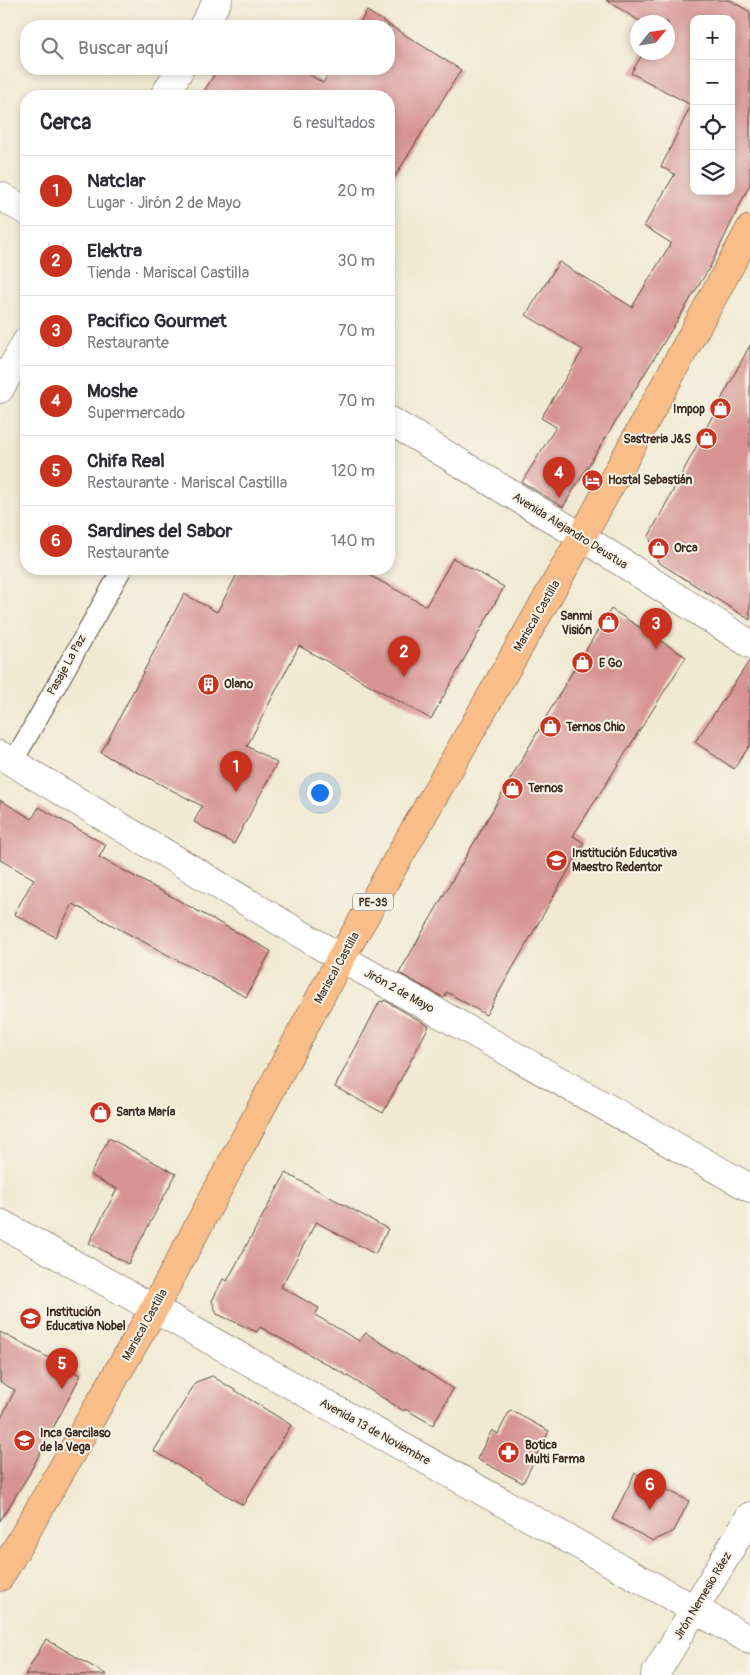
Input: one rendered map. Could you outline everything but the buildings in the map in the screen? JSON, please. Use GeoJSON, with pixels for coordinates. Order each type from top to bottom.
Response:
{"type":"FeatureCollection","features":[{"type":"Feature","properties":{"kind":"highway","name":"Mariscal Castilla"},"geometry":{"type":"LineString","coordinates":[[0,1577],[154,1309],[342,958],[747,244]]}},
{"type":"Feature","properties":{"kind":"street"},"geometry":{"type":"LineString","coordinates":[[207,20],[218,0]]}},
{"type":"Feature","properties":{"kind":"street"},"geometry":{"type":"LineString","coordinates":[[168,90],[176,75]]}},
{"type":"Feature","properties":{"kind":"street"},"geometry":{"type":"LineString","coordinates":[[0,196],[20,208]]}},
{"type":"Feature","properties":{"kind":"street"},"geometry":{"type":"LineString","coordinates":[[0,389],[20,353]]}},
{"type":"Feature","properties":{"kind":"street","name":"Avenida Alejandro Deustua"},"geometry":{"type":"LineString","coordinates":[[395,424],[582,537],[750,644]]}},
{"type":"Feature","properties":{"kind":"street","name":"Jirón 2 de Mayo"},"geometry":{"type":"LineString","coordinates":[[6,759],[342,958],[750,1188]]}},
{"type":"Feature","properties":{"kind":"street","name":"Avenida 13 de Noviembre"},"geometry":{"type":"LineString","coordinates":[[0,1223],[750,1640]]}},
{"type":"Feature","properties":{"kind":"street","name":"Jirón Nemesio Ráez"},"geometry":{"type":"LineString","coordinates":[[655,1675],[750,1516]]}},
{"type":"Feature","properties":{"kind":"lane","name":"Pasaje La Paz"},"geometry":{"type":"LineString","coordinates":[[6,759],[118,575]]}},
{"type":"Feature","properties":{"kind":"place","name":"Impop"},"geometry":{"type":"Point","coordinates":[721,409]}},
{"type":"Feature","properties":{"kind":"place","name":"Sastreria J&S"},"geometry":{"type":"Point","coordinates":[707,439]}},
{"type":"Feature","properties":{"kind":"place","name":"Hostal Sebastián"},"geometry":{"type":"Point","coordinates":[592,480]}},
{"type":"Feature","properties":{"kind":"place","name":"Moshe"},"geometry":{"type":"Point","coordinates":[559,498]}},
{"type":"Feature","properties":{"kind":"place","name":"Orca"},"geometry":{"type":"Point","coordinates":[658,548]}},
{"type":"Feature","properties":{"kind":"place","name":"Sanmi Visión"},"geometry":{"type":"Point","coordinates":[608,623]}},
{"type":"Feature","properties":{"kind":"place","name":"Pacifico Gourmet"},"geometry":{"type":"Point","coordinates":[656,649]}},
{"type":"Feature","properties":{"kind":"place","name":"E Go"},"geometry":{"type":"Point","coordinates":[583,663]}},
{"type":"Feature","properties":{"kind":"place","name":"Elektra"},"geometry":{"type":"Point","coordinates":[404,677]}},
{"type":"Feature","properties":{"kind":"place","name":"Olano"},"geometry":{"type":"Point","coordinates":[208,684]}},
{"type":"Feature","properties":{"kind":"place","name":"Ternos Chio"},"geometry":{"type":"Point","coordinates":[550,727]}},
{"type":"Feature","properties":{"kind":"place","name":"Ternos"},"geometry":{"type":"Point","coordinates":[512,788]}},
{"type":"Feature","properties":{"kind":"place","name":"Natclar"},"geometry":{"type":"Point","coordinates":[236,792]}},
{"type":"Feature","properties":{"kind":"place","name":"Institución Educativa Maestro Redentor"},"geometry":{"type":"Point","coordinates":[556,860]}},
{"type":"Feature","properties":{"kind":"place","name":"Santa María"},"geometry":{"type":"Point","coordinates":[100,1112]}},
{"type":"Feature","properties":{"kind":"place","name":"Institución Educativa Nobel"},"geometry":{"type":"Point","coordinates":[30,1319]}},
{"type":"Feature","properties":{"kind":"place","name":"Chifa Real"},"geometry":{"type":"Point","coordinates":[62,1389]}},
{"type":"Feature","properties":{"kind":"place","name":"Inca Garcilaso de la Vega"},"geometry":{"type":"Point","coordinates":[24,1440]}},
{"type":"Feature","properties":{"kind":"place","name":"Botica Multi Farma"},"geometry":{"type":"Point","coordinates":[509,1452]}},
{"type":"Feature","properties":{"kind":"place","name":"Sardines del Sabor"},"geometry":{"type":"Point","coordinates":[650,1510]}}]}
